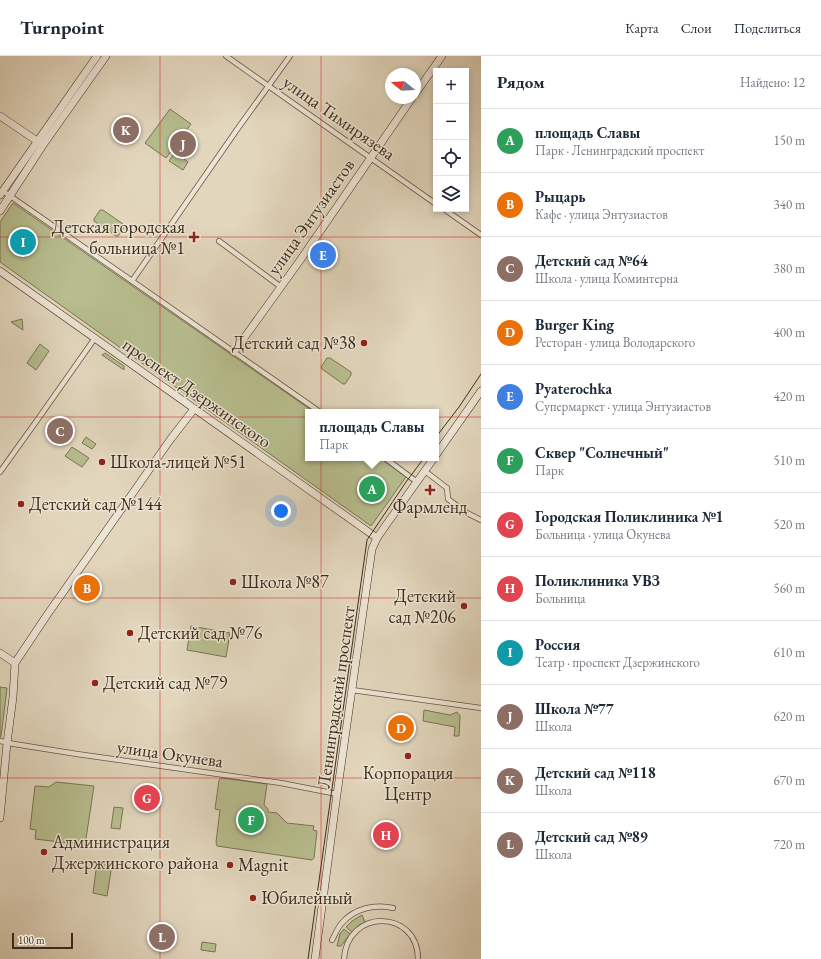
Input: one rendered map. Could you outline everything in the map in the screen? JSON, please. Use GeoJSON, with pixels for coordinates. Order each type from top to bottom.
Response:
{"type":"FeatureCollection","features":[{"type":"Feature","properties":{"kind":"street"},"geometry":{"type":"LineString","coordinates":[[0,211],[40,143],[97,56]]}},
{"type":"Feature","properties":{"kind":"street"},"geometry":{"type":"LineString","coordinates":[[106,56],[1,193],[10,196],[316,409]]}},
{"type":"Feature","properties":{"kind":"street","name":"улица Тимирязева"},"geometry":{"type":"LineString","coordinates":[[226,56],[433,202]]}},
{"type":"Feature","properties":{"kind":"street"},"geometry":{"type":"LineString","coordinates":[[132,281],[290,56]]}},
{"type":"Feature","properties":{"kind":"street"},"geometry":{"type":"LineString","coordinates":[[421,86],[442,56]]}},
{"type":"Feature","properties":{"kind":"street","name":"улица Энтузиастов"},"geometry":{"type":"LineString","coordinates":[[234,352],[408,104]]}},
{"type":"Feature","properties":{"kind":"street"},"geometry":{"type":"LineString","coordinates":[[0,116],[40,143]]}},
{"type":"Feature","properties":{"kind":"street"},"geometry":{"type":"LineString","coordinates":[[448,212],[481,235]]}},
{"type":"Feature","properties":{"kind":"street"},"geometry":{"type":"LineString","coordinates":[[219,241],[281,287]]}},
{"type":"Feature","properties":{"kind":"street","name":"проспект Дзержинского"},"geometry":{"type":"LineString","coordinates":[[0,271],[377,538]]}},
{"type":"Feature","properties":{"kind":"street"},"geometry":{"type":"LineString","coordinates":[[0,472],[95,338]]}},
{"type":"Feature","properties":{"kind":"street"},"geometry":{"type":"LineString","coordinates":[[439,451],[481,391]]}},
{"type":"Feature","properties":{"kind":"street"},"geometry":{"type":"LineString","coordinates":[[0,818],[4,742],[13,697],[15,663],[170,440],[194,409]]}},
{"type":"Feature","properties":{"kind":"street"},"geometry":{"type":"LineString","coordinates":[[389,461],[417,482]]}},
{"type":"Feature","properties":{"kind":"street","name":"Ленинградский проспект"},"geometry":{"type":"LineString","coordinates":[[315,959],[372,549],[377,538],[432,461]]}},
{"type":"Feature","properties":{"kind":"street"},"geometry":{"type":"LineString","coordinates":[[425,471],[447,488],[448,499],[465,512],[481,520]]}},
{"type":"Feature","properties":{"kind":"street"},"geometry":{"type":"LineString","coordinates":[[0,653],[15,663]]}},
{"type":"Feature","properties":{"kind":"street"},"geometry":{"type":"LineString","coordinates":[[352,690],[481,708]]}},
{"type":"Feature","properties":{"kind":"street","name":"улица Окунева"},"geometry":{"type":"LineString","coordinates":[[4,742],[108,759],[281,783],[337,794]]}},
{"type":"Feature","properties":{"kind":"street"},"geometry":{"type":"LineString","coordinates":[[332,940],[341,924],[350,916],[361,910],[378,906],[393,908]]}},
{"type":"Feature","properties":{"kind":"street"},"geometry":{"type":"LineString","coordinates":[[344,959],[346,947],[353,935],[360,928],[377,921],[386,921],[406,930],[415,943],[418,959]]}},
{"type":"Feature","properties":{"kind":"green space"},"geometry":{"type":"Polygon","coordinates":[[[170,109],[191,124],[166,158],[145,143],[170,109]]]}},
{"type":"Feature","properties":{"kind":"green space"},"geometry":{"type":"Polygon","coordinates":[[[175,152],[188,162],[183,170],[169,161],[175,152]]]}},
{"type":"Feature","properties":{"kind":"green space"},"geometry":{"type":"Polygon","coordinates":[[[13,203],[310,409],[305,409],[305,461],[384,461],[406,477],[371,526],[0,262],[0,222],[13,203]]]}},
{"type":"Feature","properties":{"kind":"green space"},"geometry":{"type":"Polygon","coordinates":[[[100,210],[103,210],[123,224],[124,228],[118,236],[94,221],[100,210]]]}},
{"type":"Feature","properties":{"kind":"green space"},"geometry":{"type":"Polygon","coordinates":[[[22,319],[23,330],[11,322],[22,319]]]}},
{"type":"Feature","properties":{"kind":"green space"},"geometry":{"type":"Polygon","coordinates":[[[40,344],[49,351],[36,370],[27,363],[40,344]]]}},
{"type":"Feature","properties":{"kind":"green space"},"geometry":{"type":"Polygon","coordinates":[[[105,353],[124,366],[124,370],[102,355],[105,353]]]}},
{"type":"Feature","properties":{"kind":"green space"},"geometry":{"type":"Polygon","coordinates":[[[327,358],[330,358],[351,372],[351,375],[345,384],[322,369],[321,367],[327,358]]]}},
{"type":"Feature","properties":{"kind":"green space"},"geometry":{"type":"Polygon","coordinates":[[[86,437],[96,444],[92,449],[82,443],[86,437]]]}},
{"type":"Feature","properties":{"kind":"green space"},"geometry":{"type":"Polygon","coordinates":[[[72,447],[89,458],[82,467],[65,456],[72,447]]]}},
{"type":"Feature","properties":{"kind":"green space"},"geometry":{"type":"Polygon","coordinates":[[[191,626],[230,633],[226,657],[187,650],[191,626]]]}},
{"type":"Feature","properties":{"kind":"green space"},"geometry":{"type":"Polygon","coordinates":[[[0,687],[7,688],[1,737],[0,737],[0,687]]]}},
{"type":"Feature","properties":{"kind":"green space"},"geometry":{"type":"Polygon","coordinates":[[[424,710],[450,715],[457,712],[460,716],[459,736],[454,736],[455,727],[423,721],[424,710]]]}},
{"type":"Feature","properties":{"kind":"green space"},"geometry":{"type":"Polygon","coordinates":[[[221,778],[267,784],[264,805],[268,809],[268,812],[277,813],[287,823],[314,826],[313,830],[317,831],[314,858],[312,860],[217,846],[216,842],[220,810],[215,809],[219,780],[221,778]]]}},
{"type":"Feature","properties":{"kind":"green space"},"geometry":{"type":"Polygon","coordinates":[[[56,782],[94,786],[85,845],[35,839],[36,830],[30,829],[35,786],[49,787],[56,782]]]}},
{"type":"Feature","properties":{"kind":"green space"},"geometry":{"type":"Polygon","coordinates":[[[114,807],[123,808],[120,829],[111,828],[114,807]]]}},
{"type":"Feature","properties":{"kind":"green space"},"geometry":{"type":"Polygon","coordinates":[[[97,863],[112,865],[107,896],[93,893],[97,863]]]}},
{"type":"Feature","properties":{"kind":"green space"},"geometry":{"type":"Polygon","coordinates":[[[362,915],[365,922],[352,932],[346,927],[352,921],[362,915]]]}},
{"type":"Feature","properties":{"kind":"green space"},"geometry":{"type":"Polygon","coordinates":[[[344,929],[350,934],[341,946],[337,946],[340,934],[344,929]]]}},
{"type":"Feature","properties":{"kind":"green space"},"geometry":{"type":"Polygon","coordinates":[[[202,942],[216,944],[215,952],[201,950],[202,942]]]}},
{"type":"Feature","properties":{"kind":"tram line"},"geometry":{"type":"LineString","coordinates":[[439,433],[481,374]]}},
{"type":"Feature","properties":{"kind":"tram line"},"geometry":{"type":"LineString","coordinates":[[308,959],[367,540],[422,461]]}},
{"type":"Feature","properties":{"kind":"place","name":"Детский сад №118"},"geometry":{"type":"Point","coordinates":[126,130]}},
{"type":"Feature","properties":{"kind":"place","name":"Школа №77"},"geometry":{"type":"Point","coordinates":[183,144]}},
{"type":"Feature","properties":{"kind":"place","name":"Детская городская больница №1"},"geometry":{"type":"Point","coordinates":[194,237]}},
{"type":"Feature","properties":{"kind":"place","name":"Россия"},"geometry":{"type":"Point","coordinates":[23,242]}},
{"type":"Feature","properties":{"kind":"place","name":"Pyaterochka"},"geometry":{"type":"Point","coordinates":[323,255]}},
{"type":"Feature","properties":{"kind":"place","name":"Детский сад №38"},"geometry":{"type":"Point","coordinates":[364,343]}},
{"type":"Feature","properties":{"kind":"place","name":"Детский сад №64"},"geometry":{"type":"Point","coordinates":[60,431]}},
{"type":"Feature","properties":{"kind":"place","name":"Школа-лицей №51"},"geometry":{"type":"Point","coordinates":[102,462]}},
{"type":"Feature","properties":{"kind":"place","name":"площадь Славы"},"geometry":{"type":"Point","coordinates":[372,489]}},
{"type":"Feature","properties":{"kind":"place","name":"Фармленд"},"geometry":{"type":"Point","coordinates":[430,490]}},
{"type":"Feature","properties":{"kind":"place","name":"Детский сад №144"},"geometry":{"type":"Point","coordinates":[21,504]}},
{"type":"Feature","properties":{"kind":"place","name":"Школа №87"},"geometry":{"type":"Point","coordinates":[233,582]}},
{"type":"Feature","properties":{"kind":"place","name":"Рыцарь"},"geometry":{"type":"Point","coordinates":[87,588]}},
{"type":"Feature","properties":{"kind":"place","name":"Детский сад №206"},"geometry":{"type":"Point","coordinates":[464,606]}},
{"type":"Feature","properties":{"kind":"place","name":"Детский сад №76"},"geometry":{"type":"Point","coordinates":[130,633]}},
{"type":"Feature","properties":{"kind":"place","name":"Детский сад №79"},"geometry":{"type":"Point","coordinates":[95,683]}},
{"type":"Feature","properties":{"kind":"place","name":"Burger King"},"geometry":{"type":"Point","coordinates":[401,728]}},
{"type":"Feature","properties":{"kind":"place","name":"Корпорация Центр"},"geometry":{"type":"Point","coordinates":[408,756]}},
{"type":"Feature","properties":{"kind":"place","name":"Городская Поликлиника №1"},"geometry":{"type":"Point","coordinates":[147,798]}},
{"type":"Feature","properties":{"kind":"place","name":"Сквер \"Солнечный\""},"geometry":{"type":"Point","coordinates":[251,820]}},
{"type":"Feature","properties":{"kind":"place","name":"Поликлиника УВЗ"},"geometry":{"type":"Point","coordinates":[386,835]}},
{"type":"Feature","properties":{"kind":"place","name":"Администрация Джержинского района"},"geometry":{"type":"Point","coordinates":[44,852]}},
{"type":"Feature","properties":{"kind":"place","name":"Magnit"},"geometry":{"type":"Point","coordinates":[230,865]}},
{"type":"Feature","properties":{"kind":"place","name":"Юбилейный"},"geometry":{"type":"Point","coordinates":[253,898]}},
{"type":"Feature","properties":{"kind":"place","name":"Детский сад №89"},"geometry":{"type":"Point","coordinates":[162,937]}}]}
